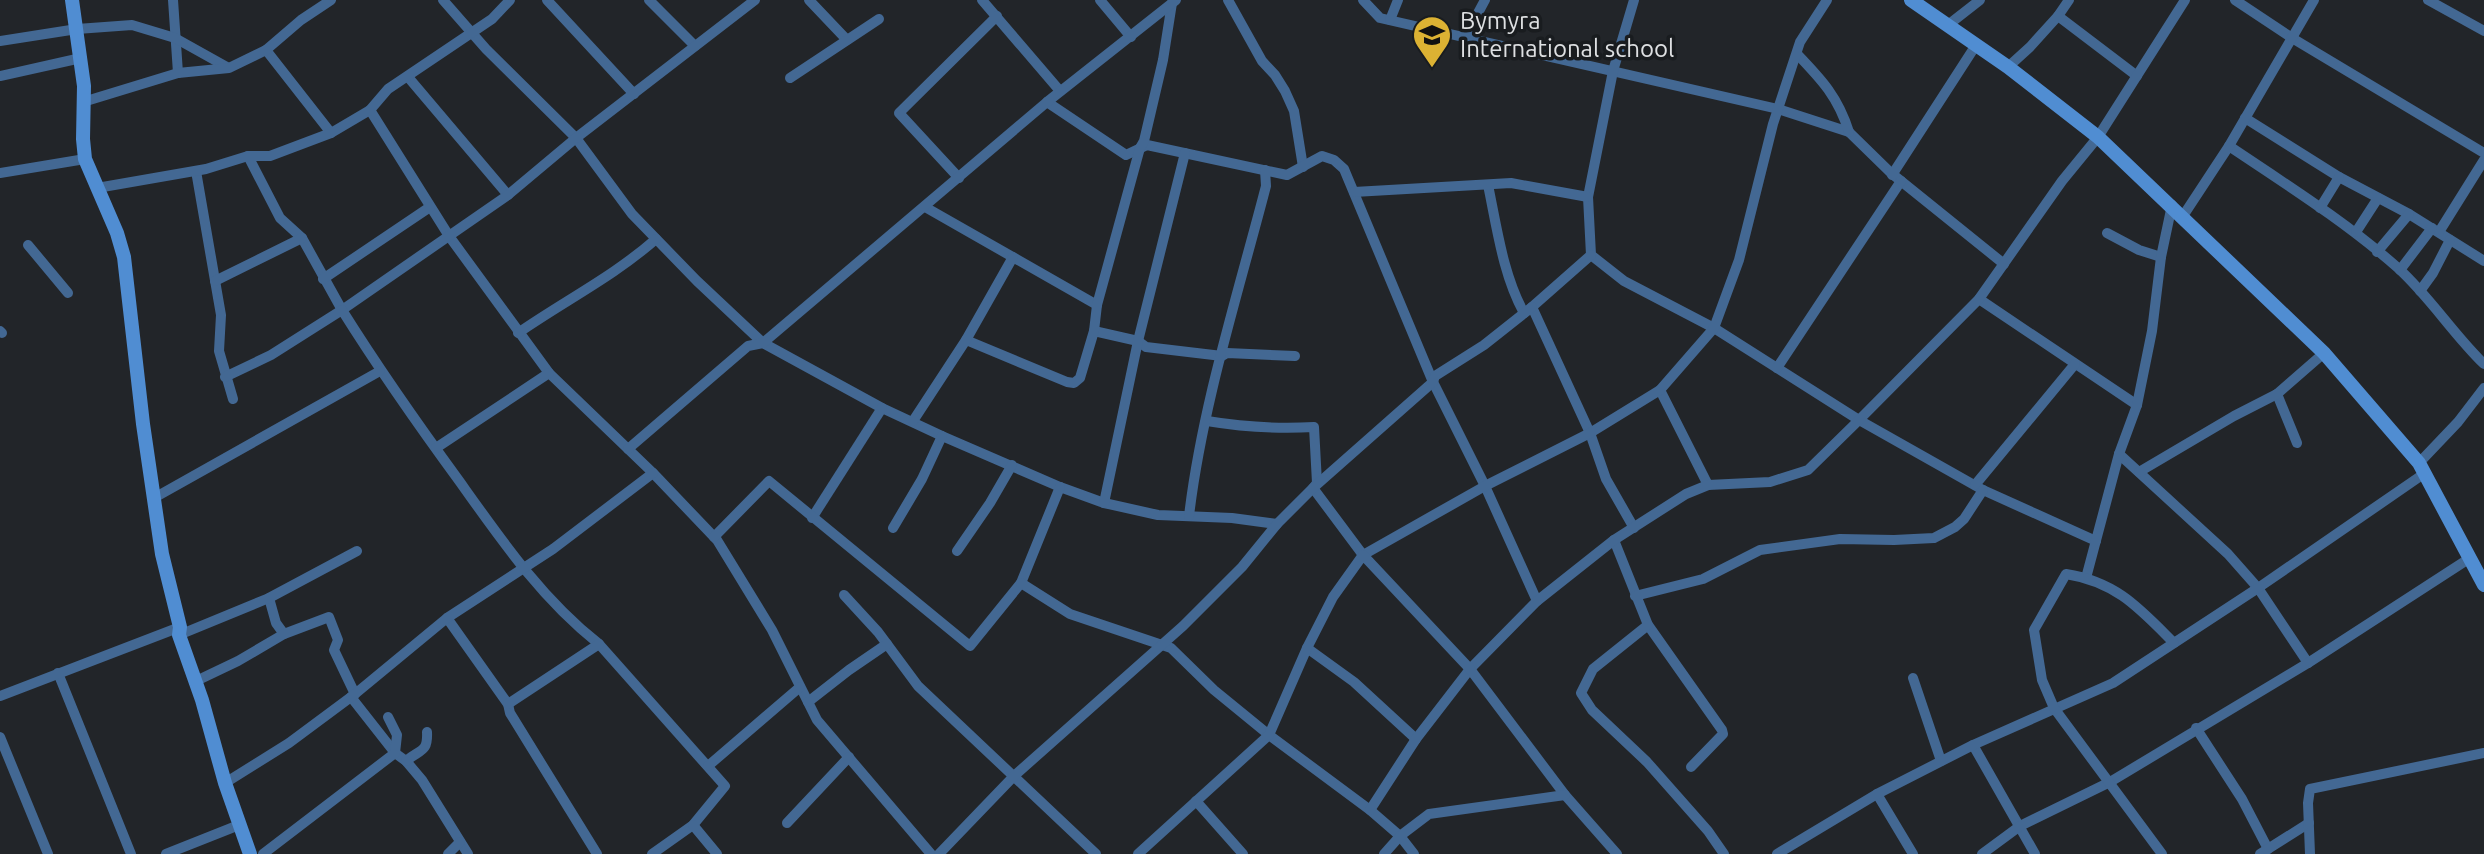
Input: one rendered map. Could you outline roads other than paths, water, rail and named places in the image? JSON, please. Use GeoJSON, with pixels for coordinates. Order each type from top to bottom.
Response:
{"type":"FeatureCollection","features":[{"type":"Feature","properties":{"kind":"street"},"geometry":{"type":"LineString","coordinates":[[72,0],[81,58],[85,159],[124,257],[162,554],[179,631],[250,854]]}},
{"type":"Feature","properties":{"kind":"street"},"geometry":{"type":"LineString","coordinates":[[173,0],[178,73]]}},
{"type":"Feature","properties":{"kind":"street"},"geometry":{"type":"LineString","coordinates":[[83,102],[178,73],[229,68],[266,50],[301,20],[331,0]]}},
{"type":"Feature","properties":{"kind":"street"},"geometry":{"type":"LineString","coordinates":[[443,0],[472,34],[576,138],[632,214],[763,343],[882,408],[1060,487],[1104,503],[1158,515],[1232,518],[1277,524]]}},
{"type":"Feature","properties":{"kind":"street"},"geometry":{"type":"LineString","coordinates":[[97,188],[196,171],[248,156],[270,156],[331,133],[370,110],[388,89],[472,34],[510,0]]}},
{"type":"Feature","properties":{"kind":"street"},"geometry":{"type":"LineString","coordinates":[[547,0],[634,94]]}},
{"type":"Feature","properties":{"kind":"street"},"geometry":{"type":"LineString","coordinates":[[649,0],[695,46]]}},
{"type":"Feature","properties":{"kind":"street"},"geometry":{"type":"LineString","coordinates":[[809,0],[847,40]]}},
{"type":"Feature","properties":{"kind":"street"},"geometry":{"type":"LineString","coordinates":[[982,0],[1060,91]]}},
{"type":"Feature","properties":{"kind":"street"},"geometry":{"type":"LineString","coordinates":[[1100,0],[1131,37]]}},
{"type":"Feature","properties":{"kind":"street"},"geometry":{"type":"LineString","coordinates":[[1228,0],[1262,61],[1285,91],[1294,111],[1303,167]]}},
{"type":"Feature","properties":{"kind":"street"},"geometry":{"type":"LineString","coordinates":[[1363,0],[1380,18],[1778,109],[1849,132],[1897,178],[2004,264]]}},
{"type":"Feature","properties":{"kind":"street"},"geometry":{"type":"LineString","coordinates":[[1390,20],[1398,0]]}},
{"type":"Feature","properties":{"kind":"street"},"geometry":{"type":"LineString","coordinates":[[1464,39],[1485,0]]}},
{"type":"Feature","properties":{"kind":"street"},"geometry":{"type":"LineString","coordinates":[[1634,0],[1613,71],[1588,197],[1591,255],[1624,281],[1714,328],[1859,420],[1979,487],[2096,541]]}},
{"type":"Feature","properties":{"kind":"street"},"geometry":{"type":"LineString","coordinates":[[1138,854],[1269,735],[1333,597],[1363,555],[1485,486],[1590,433],[1660,390],[1714,328],[1739,260],[1778,109],[1800,42],[1827,0]]}},
{"type":"Feature","properties":{"kind":"street"},"geometry":{"type":"LineString","coordinates":[[1911,0],[2008,67],[2098,137],[2324,353],[2422,468],[2484,585]]}},
{"type":"Feature","properties":{"kind":"street"},"geometry":{"type":"LineString","coordinates":[[1948,25],[1980,0]]}},
{"type":"Feature","properties":{"kind":"street"},"geometry":{"type":"LineString","coordinates":[[2008,67],[2030,47],[2069,0]]}},
{"type":"Feature","properties":{"kind":"street"},"geometry":{"type":"LineString","coordinates":[[1370,810],[1416,739],[1470,669],[1537,601],[1614,540],[1686,494],[1708,485],[1770,482],[1808,470],[1859,420],[1979,299],[2062,181],[2098,137],[2185,0]]}},
{"type":"Feature","properties":{"kind":"street"},"geometry":{"type":"LineString","coordinates":[[2235,0],[2292,38],[2484,153]]}},
{"type":"Feature","properties":{"kind":"street"},"geometry":{"type":"LineString","coordinates":[[2086,578],[2119,454],[2137,405],[2152,331],[2161,257],[2178,211],[2229,146],[2314,0]]}},
{"type":"Feature","properties":{"kind":"street"},"geometry":{"type":"LineString","coordinates":[[2428,0],[2484,31]]}},
{"type":"Feature","properties":{"kind":"street"},"geometry":{"type":"LineString","coordinates":[[225,377],[271,355],[342,310],[508,195],[576,138],[753,1]]}},
{"type":"Feature","properties":{"kind":"street"},"geometry":{"type":"LineString","coordinates":[[628,449],[748,346],[763,343],[1060,91],[1174,1]]}},
{"type":"Feature","properties":{"kind":"street"},"geometry":{"type":"LineString","coordinates":[[966,340],[1074,383],[1080,378],[1094,331],[1097,305],[1144,141],[1174,1]]}},
{"type":"Feature","properties":{"kind":"street"},"geometry":{"type":"LineString","coordinates":[[959,178],[899,113],[997,16]]}},
{"type":"Feature","properties":{"kind":"street"},"geometry":{"type":"LineString","coordinates":[[2058,16],[2137,76]]}},
{"type":"Feature","properties":{"kind":"street"},"geometry":{"type":"LineString","coordinates":[[790,78],[879,19]]}},
{"type":"Feature","properties":{"kind":"street"},"geometry":{"type":"LineString","coordinates":[[161,34],[174,20]]}},
{"type":"Feature","properties":{"kind":"street"},"geometry":{"type":"LineString","coordinates":[[0,41],[77,29],[132,25],[175,38],[229,68]]}},
{"type":"Feature","properties":{"kind":"street"},"geometry":{"type":"LineString","coordinates":[[1777,368],[1897,178],[1976,45]]}},
{"type":"Feature","properties":{"kind":"street"},"geometry":{"type":"LineString","coordinates":[[266,50],[331,133]]}},
{"type":"Feature","properties":{"kind":"street"},"geometry":{"type":"LineString","coordinates":[[1797,54],[1826,84],[1842,110],[1849,132]]}},
{"type":"Feature","properties":{"kind":"street"},"geometry":{"type":"LineString","coordinates":[[0,76],[81,58]]}},
{"type":"Feature","properties":{"kind":"street"},"geometry":{"type":"LineString","coordinates":[[408,77],[508,195]]}},
{"type":"Feature","properties":{"kind":"street"},"geometry":{"type":"LineString","coordinates":[[1047,102],[1126,155],[1147,145],[1287,175],[1322,156],[1334,160],[1344,169],[1433,382],[1537,601]]}},
{"type":"Feature","properties":{"kind":"street"},"geometry":{"type":"LineString","coordinates":[[370,110],[449,236],[549,373],[714,537],[772,630],[817,720],[931,854]]}},
{"type":"Feature","properties":{"kind":"street"},"geometry":{"type":"LineString","coordinates":[[2245,118],[2484,261]]}},
{"type":"Feature","properties":{"kind":"street"},"geometry":{"type":"LineString","coordinates":[[2229,146],[2356,232],[2400,270],[2462,343],[2484,364]]}},
{"type":"Feature","properties":{"kind":"street"},"geometry":{"type":"LineString","coordinates":[[1104,503],[1138,341],[1185,153]]}},
{"type":"Feature","properties":{"kind":"street"},"geometry":{"type":"LineString","coordinates":[[248,156],[280,218],[302,238],[323,279],[380,371],[522,569],[580,629],[599,644],[725,786],[693,825],[652,854]]}},
{"type":"Feature","properties":{"kind":"street"},"geometry":{"type":"LineString","coordinates":[[0,173],[85,159]]}},
{"type":"Feature","properties":{"kind":"street"},"geometry":{"type":"LineString","coordinates":[[2400,270],[2436,230],[2484,160]]}},
{"type":"Feature","properties":{"kind":"street"},"geometry":{"type":"LineString","coordinates":[[1189,516],[1194,475],[1266,186],[1265,170]]}},
{"type":"Feature","properties":{"kind":"street"},"geometry":{"type":"LineString","coordinates":[[196,171],[221,315],[219,351],[233,399]]}},
{"type":"Feature","properties":{"kind":"street"},"geometry":{"type":"LineString","coordinates":[[2320,208],[2339,177]]}},
{"type":"Feature","properties":{"kind":"street"},"geometry":{"type":"LineString","coordinates":[[1354,192],[1511,183],[1588,197]]}},
{"type":"Feature","properties":{"kind":"street"},"geometry":{"type":"LineString","coordinates":[[1488,185],[1518,303],[1528,310],[1590,433],[1606,479],[1634,528]]}},
{"type":"Feature","properties":{"kind":"street"},"geometry":{"type":"LineString","coordinates":[[2356,232],[2378,198]]}},
{"type":"Feature","properties":{"kind":"street"},"geometry":{"type":"LineString","coordinates":[[323,279],[430,207]]}},
{"type":"Feature","properties":{"kind":"street"},"geometry":{"type":"LineString","coordinates":[[925,207],[1097,305]]}},
{"type":"Feature","properties":{"kind":"street"},"geometry":{"type":"LineString","coordinates":[[2377,252],[2409,214]]}},
{"type":"Feature","properties":{"kind":"street"},"geometry":{"type":"LineString","coordinates":[[2107,233],[2139,250],[2161,257]]}},
{"type":"Feature","properties":{"kind":"street"},"geometry":{"type":"LineString","coordinates":[[215,281],[302,238]]}},
{"type":"Feature","properties":{"kind":"street"},"geometry":{"type":"LineString","coordinates":[[518,333],[560,304],[611,276],[656,239]]}},
{"type":"Feature","properties":{"kind":"street"},"geometry":{"type":"LineString","coordinates":[[2420,291],[2450,240]]}},
{"type":"Feature","properties":{"kind":"street"},"geometry":{"type":"LineString","coordinates":[[28,245],[68,293]]}},
{"type":"Feature","properties":{"kind":"street"},"geometry":{"type":"LineString","coordinates":[[939,854],[1014,776],[1183,626],[1242,567],[1277,524],[1313,488],[1433,382],[1435,376],[1484,345],[1591,255]]}},
{"type":"Feature","properties":{"kind":"street"},"geometry":{"type":"LineString","coordinates":[[913,421],[966,340],[1013,257]]}},
{"type":"Feature","properties":{"kind":"street"},"geometry":{"type":"LineString","coordinates":[[1979,299],[2137,405]]}},
{"type":"Feature","properties":{"kind":"street"},"geometry":{"type":"LineString","coordinates":[[1094,331],[1138,341],[1146,347],[1222,356],[1227,353],[1295,356]]}},
{"type":"Feature","properties":{"kind":"street"},"geometry":{"type":"LineString","coordinates":[[2139,472],[2277,394],[2324,353]]}},
{"type":"Feature","properties":{"kind":"street"},"geometry":{"type":"LineString","coordinates":[[1635,596],[1703,579],[1760,550],[1840,539],[1934,538],[1955,527],[1964,519],[1979,487],[2075,364]]}},
{"type":"Feature","properties":{"kind":"street"},"geometry":{"type":"LineString","coordinates":[[154,498],[380,371]]}},
{"type":"Feature","properties":{"kind":"street"},"geometry":{"type":"LineString","coordinates":[[436,448],[549,373]]}},
{"type":"Feature","properties":{"kind":"street"},"geometry":{"type":"LineString","coordinates":[[1777,854],[1877,794],[1941,761],[2113,683],[2258,588],[2422,468],[2484,388]]}},
{"type":"Feature","properties":{"kind":"street"},"geometry":{"type":"LineString","coordinates":[[1660,390],[1708,485]]}},
{"type":"Feature","properties":{"kind":"street"},"geometry":{"type":"LineString","coordinates":[[2277,394],[2297,443]]}},
{"type":"Feature","properties":{"kind":"street"},"geometry":{"type":"LineString","coordinates":[[812,518],[882,408]]}},
{"type":"Feature","properties":{"kind":"street"},"geometry":{"type":"LineString","coordinates":[[1207,421],[1248,426],[1314,427],[1317,483],[1313,488]]}},
{"type":"Feature","properties":{"kind":"street"},"geometry":{"type":"LineString","coordinates":[[893,528],[922,479],[942,436]]}},
{"type":"Feature","properties":{"kind":"street"},"geometry":{"type":"LineString","coordinates":[[2119,454],[2228,554],[2258,588],[2308,663]]}},
{"type":"Feature","properties":{"kind":"street"},"geometry":{"type":"LineString","coordinates":[[957,551],[1012,465]]}},
{"type":"Feature","properties":{"kind":"street"},"geometry":{"type":"LineString","coordinates":[[225,783],[289,743],[447,618],[553,549],[653,473]]}},
{"type":"Feature","properties":{"kind":"street"},"geometry":{"type":"LineString","coordinates":[[714,537],[769,481],[970,646],[1021,583],[1060,487]]}},
{"type":"Feature","properties":{"kind":"street"},"geometry":{"type":"LineString","coordinates":[[1313,488],[1363,555],[1470,669],[1565,795],[1617,854]]}},
{"type":"Feature","properties":{"kind":"street"},"geometry":{"type":"LineString","coordinates":[[1614,540],[1648,625],[1722,730],[1723,734],[1691,767]]}},
{"type":"Feature","properties":{"kind":"street"},"geometry":{"type":"LineString","coordinates":[[0,696],[269,598],[357,551]]}},
{"type":"Feature","properties":{"kind":"street"},"geometry":{"type":"LineString","coordinates":[[1982,854],[2020,826],[2110,782],[2308,663],[2470,558]]}},
{"type":"Feature","properties":{"kind":"street"},"geometry":{"type":"LineString","coordinates":[[2162,854],[2054,708],[2042,680],[2034,630],[2066,574],[2109,586],[2134,604],[2174,643]]}},
{"type":"Feature","properties":{"kind":"street"},"geometry":{"type":"LineString","coordinates":[[1021,583],[1070,614],[1171,648],[1214,690],[1269,735],[1370,810],[1400,836],[1414,854]]}},
{"type":"Feature","properties":{"kind":"street"},"geometry":{"type":"LineString","coordinates":[[844,595],[887,644],[918,686],[1096,854]]}},
{"type":"Feature","properties":{"kind":"street"},"geometry":{"type":"LineString","coordinates":[[269,598],[276,623],[284,634]]}},
{"type":"Feature","properties":{"kind":"street"},"geometry":{"type":"LineString","coordinates":[[194,682],[284,634],[329,617],[338,640],[334,650],[353,695],[395,753],[422,780],[468,854]]}},
{"type":"Feature","properties":{"kind":"street"},"geometry":{"type":"LineString","coordinates":[[447,618],[508,704],[510,713],[597,854]]}},
{"type":"Feature","properties":{"kind":"street"},"geometry":{"type":"LineString","coordinates":[[1648,625],[1593,669],[1581,693],[1592,710],[1647,762],[1708,831],[1724,854]]}},
{"type":"Feature","properties":{"kind":"street"},"geometry":{"type":"LineString","coordinates":[[508,704],[599,644]]}},
{"type":"Feature","properties":{"kind":"street"},"geometry":{"type":"LineString","coordinates":[[808,702],[887,644]]}},
{"type":"Feature","properties":{"kind":"street"},"geometry":{"type":"LineString","coordinates":[[1307,648],[1354,682],[1416,739]]}},
{"type":"Feature","properties":{"kind":"street"},"geometry":{"type":"LineString","coordinates":[[58,673],[131,854]]}},
{"type":"Feature","properties":{"kind":"street"},"geometry":{"type":"LineString","coordinates":[[1913,678],[1941,761]]}},
{"type":"Feature","properties":{"kind":"street"},"geometry":{"type":"LineString","coordinates":[[708,766],[800,687]]}},
{"type":"Feature","properties":{"kind":"street"},"geometry":{"type":"LineString","coordinates":[[263,854],[395,753],[397,735],[388,717]]}},
{"type":"Feature","properties":{"kind":"street"},"geometry":{"type":"LineString","coordinates":[[2196,728],[2242,799],[2264,852],[2309,823]]}},
{"type":"Feature","properties":{"kind":"street"},"geometry":{"type":"LineString","coordinates":[[406,761],[425,749],[427,732]]}},
{"type":"Feature","properties":{"kind":"street"},"geometry":{"type":"LineString","coordinates":[[0,737],[48,854]]}},
{"type":"Feature","properties":{"kind":"street"},"geometry":{"type":"LineString","coordinates":[[1973,745],[2035,854]]}},
{"type":"Feature","properties":{"kind":"street"},"geometry":{"type":"LineString","coordinates":[[2310,854],[2310,789],[2484,753]]}},
{"type":"Feature","properties":{"kind":"street"},"geometry":{"type":"LineString","coordinates":[[787,823],[849,757]]}},
{"type":"Feature","properties":{"kind":"street"},"geometry":{"type":"LineString","coordinates":[[1877,794],[1913,854]]}},
{"type":"Feature","properties":{"kind":"street"},"geometry":{"type":"LineString","coordinates":[[1384,854],[1400,836],[1429,814],[1565,795]]}},
{"type":"Feature","properties":{"kind":"street"},"geometry":{"type":"LineString","coordinates":[[1196,801],[1243,854]]}},
{"type":"Feature","properties":{"kind":"street"},"geometry":{"type":"LineString","coordinates":[[166,854],[239,825]]}},
{"type":"Feature","properties":{"kind":"street"},"geometry":{"type":"LineString","coordinates":[[693,825],[717,854]]}},
{"type":"Feature","properties":{"kind":"street"},"geometry":{"type":"LineString","coordinates":[[448,854],[460,842]]}},
{"type":"Feature","properties":{"kind":"place","name":"Bymyra International school"},"geometry":{"type":"Point","coordinates":[1432,69]}}]}
